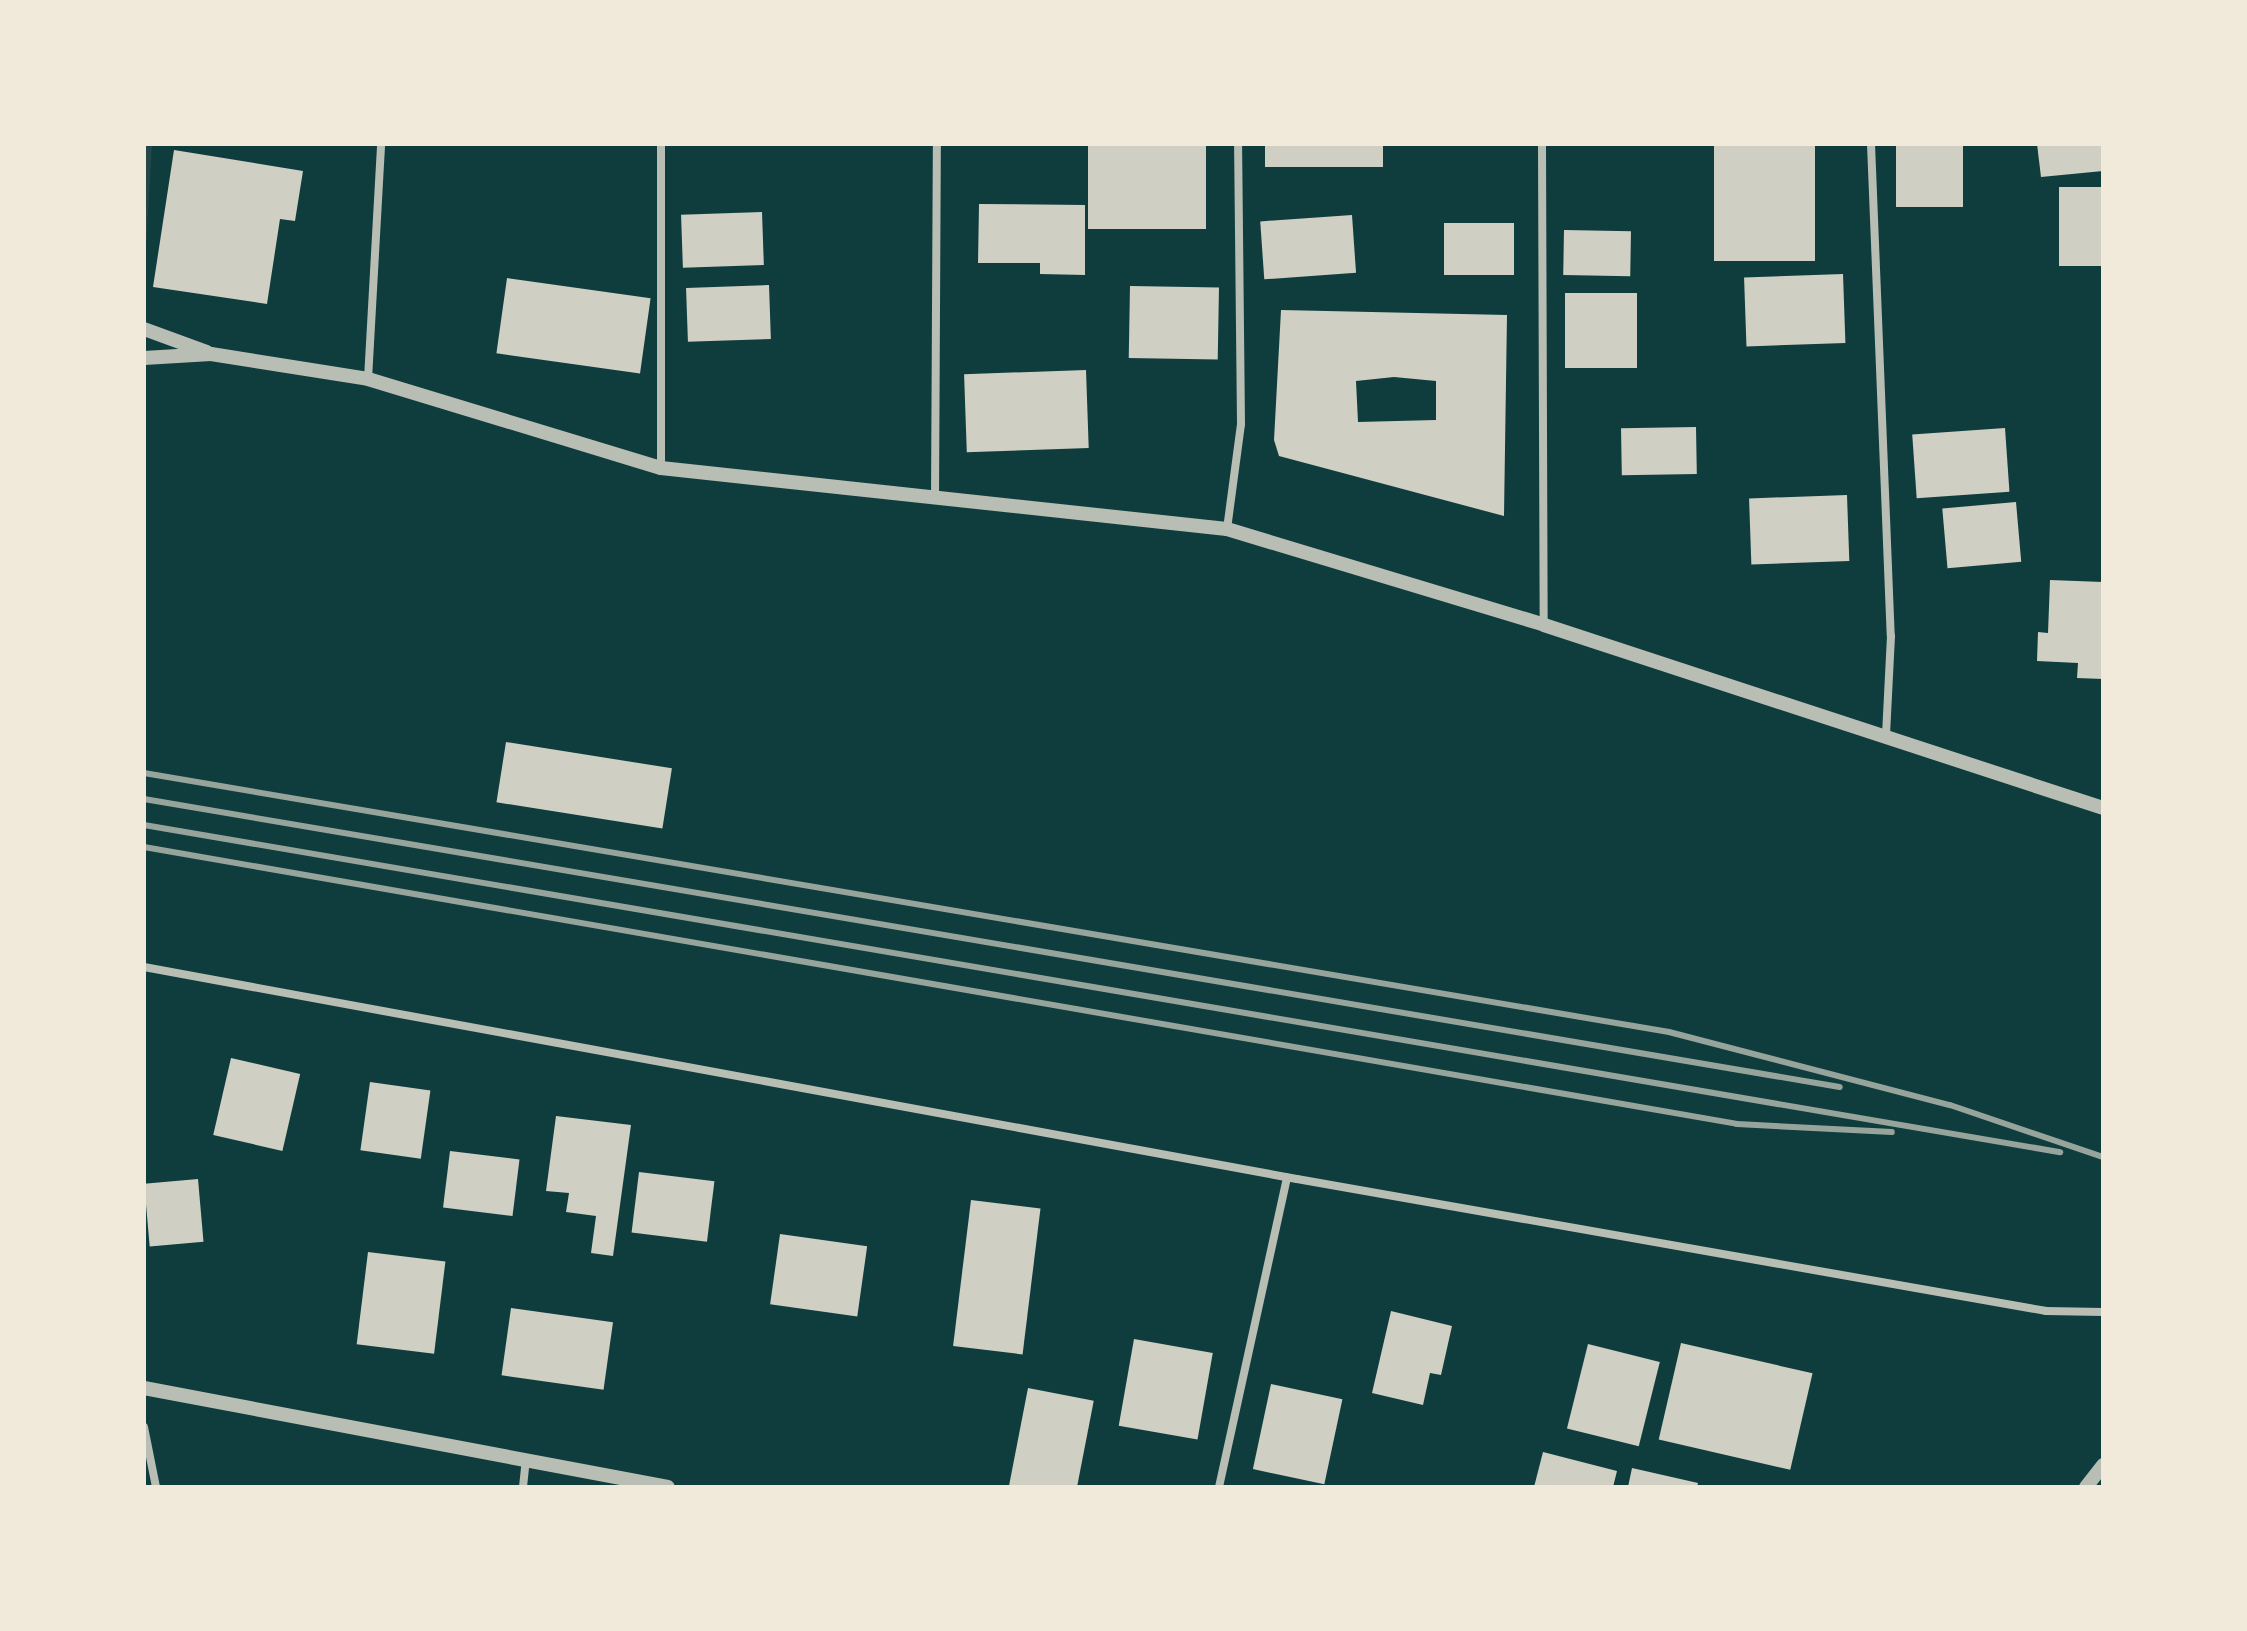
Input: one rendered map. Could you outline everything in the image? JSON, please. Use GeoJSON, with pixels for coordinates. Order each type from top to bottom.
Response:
{"type":"FeatureCollection","features":[{"type":"Feature","properties":{"kind":"street"},"geometry":{"type":"LineString","coordinates":[[368,379],[381,144]]}},
{"type":"Feature","properties":{"kind":"street"},"geometry":{"type":"LineString","coordinates":[[661,144],[661,468]]}},
{"type":"Feature","properties":{"kind":"street"},"geometry":{"type":"LineString","coordinates":[[935,501],[937,144]]}},
{"type":"Feature","properties":{"kind":"street"},"geometry":{"type":"LineString","coordinates":[[1227,529],[1241,424],[1238,144]]}},
{"type":"Feature","properties":{"kind":"street"},"geometry":{"type":"LineString","coordinates":[[1542,144],[1544,625]]}},
{"type":"Feature","properties":{"kind":"street"},"geometry":{"type":"LineString","coordinates":[[1871,144],[1891,636],[1886,736]]}},
{"type":"Feature","properties":{"kind":"street"},"geometry":{"type":"LineString","coordinates":[[144,329],[211,354],[368,379],[661,468],[935,501],[1227,529],[1544,625],[2103,808]]}},
{"type":"Feature","properties":{"kind":"street"},"geometry":{"type":"LineString","coordinates":[[144,358],[211,354]]}},
{"type":"Feature","properties":{"kind":"street"},"geometry":{"type":"LineString","coordinates":[[144,967],[1287,1177],[2046,1311],[2103,1312]]}},
{"type":"Feature","properties":{"kind":"street"},"geometry":{"type":"LineString","coordinates":[[1219,1487],[1287,1177]]}},
{"type":"Feature","properties":{"kind":"street"},"geometry":{"type":"LineString","coordinates":[[144,1388],[668,1487]]}},
{"type":"Feature","properties":{"kind":"street"},"geometry":{"type":"LineString","coordinates":[[144,1427],[156,1487]]}},
{"type":"Feature","properties":{"kind":"street"},"geometry":{"type":"LineString","coordinates":[[523,1487],[526,1460]]}},
{"type":"Feature","properties":{"kind":"street"},"geometry":{"type":"LineString","coordinates":[[2086,1487],[2103,1465]]}},
{"type":"Feature","properties":{"kind":"shaded area"},"geometry":{"type":"Polygon","coordinates":[[[144,144],[152,144],[145,265],[144,265],[144,144]]]}},
{"type":"Feature","properties":{"kind":"building"},"geometry":{"type":"Polygon","coordinates":[[[1088,144],[1206,144],[1206,229],[1088,229],[1088,144]]]}},
{"type":"Feature","properties":{"kind":"building"},"geometry":{"type":"Polygon","coordinates":[[[1265,144],[1383,144],[1383,167],[1265,167],[1265,144]]]}},
{"type":"Feature","properties":{"kind":"building"},"geometry":{"type":"Polygon","coordinates":[[[1714,144],[1815,144],[1815,261],[1714,261],[1714,144]]]}},
{"type":"Feature","properties":{"kind":"building"},"geometry":{"type":"Polygon","coordinates":[[[1896,144],[1963,144],[1963,207],[1896,207],[1896,144]]]}},
{"type":"Feature","properties":{"kind":"building"},"geometry":{"type":"Polygon","coordinates":[[[2037,144],[2103,144],[2103,171],[2041,177],[2037,144]]]}},
{"type":"Feature","properties":{"kind":"building"},"geometry":{"type":"Polygon","coordinates":[[[174,150],[303,171],[295,221],[280,219],[267,304],[153,287],[174,150]]]}},
{"type":"Feature","properties":{"kind":"building"},"geometry":{"type":"Polygon","coordinates":[[[2059,187],[2103,187],[2103,266],[2059,266],[2059,187]]]}},
{"type":"Feature","properties":{"kind":"building"},"geometry":{"type":"Polygon","coordinates":[[[979,204],[1085,205],[1085,275],[1040,274],[1040,263],[978,263],[979,204]]]}},
{"type":"Feature","properties":{"kind":"building"},"geometry":{"type":"Polygon","coordinates":[[[762,212],[764,265],[683,268],[681,215],[762,212]]]}},
{"type":"Feature","properties":{"kind":"building"},"geometry":{"type":"Polygon","coordinates":[[[1352,215],[1356,273],[1264,279],[1260,221],[1352,215]]]}},
{"type":"Feature","properties":{"kind":"building"},"geometry":{"type":"Polygon","coordinates":[[[1444,223],[1514,223],[1514,275],[1444,275],[1444,223]]]}},
{"type":"Feature","properties":{"kind":"building"},"geometry":{"type":"Polygon","coordinates":[[[1564,230],[1631,231],[1630,276],[1563,275],[1564,230]]]}},
{"type":"Feature","properties":{"kind":"building"},"geometry":{"type":"Polygon","coordinates":[[[1843,274],[1845,343],[1746,346],[1744,277],[1843,274]]]}},
{"type":"Feature","properties":{"kind":"building"},"geometry":{"type":"Polygon","coordinates":[[[507,278],[651,298],[640,373],[496,353],[507,278]]]}},
{"type":"Feature","properties":{"kind":"building"},"geometry":{"type":"Polygon","coordinates":[[[769,285],[771,339],[688,342],[686,288],[769,285]]]}},
{"type":"Feature","properties":{"kind":"building"},"geometry":{"type":"Polygon","coordinates":[[[1130,286],[1219,288],[1218,360],[1129,358],[1130,286]]]}},
{"type":"Feature","properties":{"kind":"building"},"geometry":{"type":"Polygon","coordinates":[[[1565,293],[1637,293],[1637,368],[1565,368],[1565,293]]]}},
{"type":"Feature","properties":{"kind":"building"},"geometry":{"type":"Polygon","coordinates":[[[1281,310],[1507,315],[1504,516],[1279,456],[1274,440],[1281,310]],[[1394,377],[1356,381],[1358,422],[1436,420],[1436,381],[1394,377]]]}},
{"type":"Feature","properties":{"kind":"building"},"geometry":{"type":"Polygon","coordinates":[[[1086,370],[1089,448],[967,452],[964,374],[1086,370]]]}},
{"type":"Feature","properties":{"kind":"building"},"geometry":{"type":"Polygon","coordinates":[[[1696,427],[1697,474],[1622,475],[1621,428],[1696,427]]]}},
{"type":"Feature","properties":{"kind":"building"},"geometry":{"type":"Polygon","coordinates":[[[2005,428],[2009,492],[1917,498],[1912,434],[2005,428]]]}},
{"type":"Feature","properties":{"kind":"building"},"geometry":{"type":"Polygon","coordinates":[[[1847,495],[1849,561],[1751,564],[1749,498],[1847,495]]]}},
{"type":"Feature","properties":{"kind":"building"},"geometry":{"type":"Polygon","coordinates":[[[2016,502],[2021,562],[1948,568],[1942,508],[2016,502]]]}},
{"type":"Feature","properties":{"kind":"building"},"geometry":{"type":"Polygon","coordinates":[[[2050,580],[2103,582],[2103,679],[2077,678],[2078,663],[2037,661],[2038,632],[2048,633],[2050,580]]]}},
{"type":"Feature","properties":{"kind":"building"},"geometry":{"type":"Polygon","coordinates":[[[506,742],[672,768],[662,829],[496,802],[506,742]]]}},
{"type":"Feature","properties":{"kind":"building"},"geometry":{"type":"Polygon","coordinates":[[[231,1058],[300,1074],[282,1151],[213,1135],[231,1058]]]}},
{"type":"Feature","properties":{"kind":"building"},"geometry":{"type":"Polygon","coordinates":[[[370,1082],[430,1090],[421,1159],[360,1150],[370,1082]]]}},
{"type":"Feature","properties":{"kind":"building"},"geometry":{"type":"Polygon","coordinates":[[[556,1116],[631,1125],[613,1256],[591,1253],[596,1216],[566,1212],[569,1193],[546,1191],[556,1116]]]}},
{"type":"Feature","properties":{"kind":"building"},"geometry":{"type":"Polygon","coordinates":[[[450,1151],[519,1160],[513,1216],[443,1208],[450,1151]]]}},
{"type":"Feature","properties":{"kind":"building"},"geometry":{"type":"Polygon","coordinates":[[[639,1172],[714,1181],[707,1242],[632,1233],[639,1172]]]}},
{"type":"Feature","properties":{"kind":"building"},"geometry":{"type":"Polygon","coordinates":[[[198,1179],[203,1242],[150,1246],[144,1184],[198,1179]]]}},
{"type":"Feature","properties":{"kind":"building"},"geometry":{"type":"Polygon","coordinates":[[[971,1200],[1040,1209],[1023,1354],[953,1346],[971,1200]]]}},
{"type":"Feature","properties":{"kind":"building"},"geometry":{"type":"Polygon","coordinates":[[[780,1234],[867,1246],[857,1317],[770,1304],[780,1234]]]}},
{"type":"Feature","properties":{"kind":"building"},"geometry":{"type":"Polygon","coordinates":[[[368,1252],[445,1262],[434,1354],[357,1344],[368,1252]]]}},
{"type":"Feature","properties":{"kind":"building"},"geometry":{"type":"Polygon","coordinates":[[[511,1308],[613,1322],[604,1390],[502,1375],[511,1308]]]}},
{"type":"Feature","properties":{"kind":"building"},"geometry":{"type":"Polygon","coordinates":[[[1391,1311],[1452,1326],[1441,1375],[1430,1373],[1423,1405],[1372,1393],[1391,1311]]]}},
{"type":"Feature","properties":{"kind":"building"},"geometry":{"type":"Polygon","coordinates":[[[1134,1339],[1213,1353],[1198,1440],[1119,1426],[1134,1339]]]}},
{"type":"Feature","properties":{"kind":"building"},"geometry":{"type":"Polygon","coordinates":[[[1681,1343],[1813,1373],[1790,1470],[1659,1439],[1681,1343]]]}},
{"type":"Feature","properties":{"kind":"building"},"geometry":{"type":"Polygon","coordinates":[[[1588,1344],[1660,1362],[1639,1446],[1567,1428],[1588,1344]]]}},
{"type":"Feature","properties":{"kind":"building"},"geometry":{"type":"Polygon","coordinates":[[[1271,1384],[1342,1399],[1324,1484],[1253,1469],[1271,1384]]]}},
{"type":"Feature","properties":{"kind":"building"},"geometry":{"type":"Polygon","coordinates":[[[1028,1388],[1094,1401],[1077,1487],[1009,1487],[1028,1388]]]}},
{"type":"Feature","properties":{"kind":"building"},"geometry":{"type":"Polygon","coordinates":[[[1543,1452],[1617,1471],[1613,1487],[1534,1487],[1543,1452]]]}},
{"type":"Feature","properties":{"kind":"building"},"geometry":{"type":"Polygon","coordinates":[[[1632,1468],[1698,1483],[1697,1487],[1628,1487],[1632,1468]]]}},
{"type":"Feature","properties":{"kind":"railway"},"geometry":{"type":"LineString","coordinates":[[144,773],[1669,1032],[1950,1105],[2103,1157]]}},
{"type":"Feature","properties":{"kind":"railway"},"geometry":{"type":"LineString","coordinates":[[144,799],[1840,1087]]}},
{"type":"Feature","properties":{"kind":"railway"},"geometry":{"type":"LineString","coordinates":[[144,825],[2060,1152]]}},
{"type":"Feature","properties":{"kind":"railway"},"geometry":{"type":"LineString","coordinates":[[144,847],[1737,1124],[1892,1132]]}}]}
